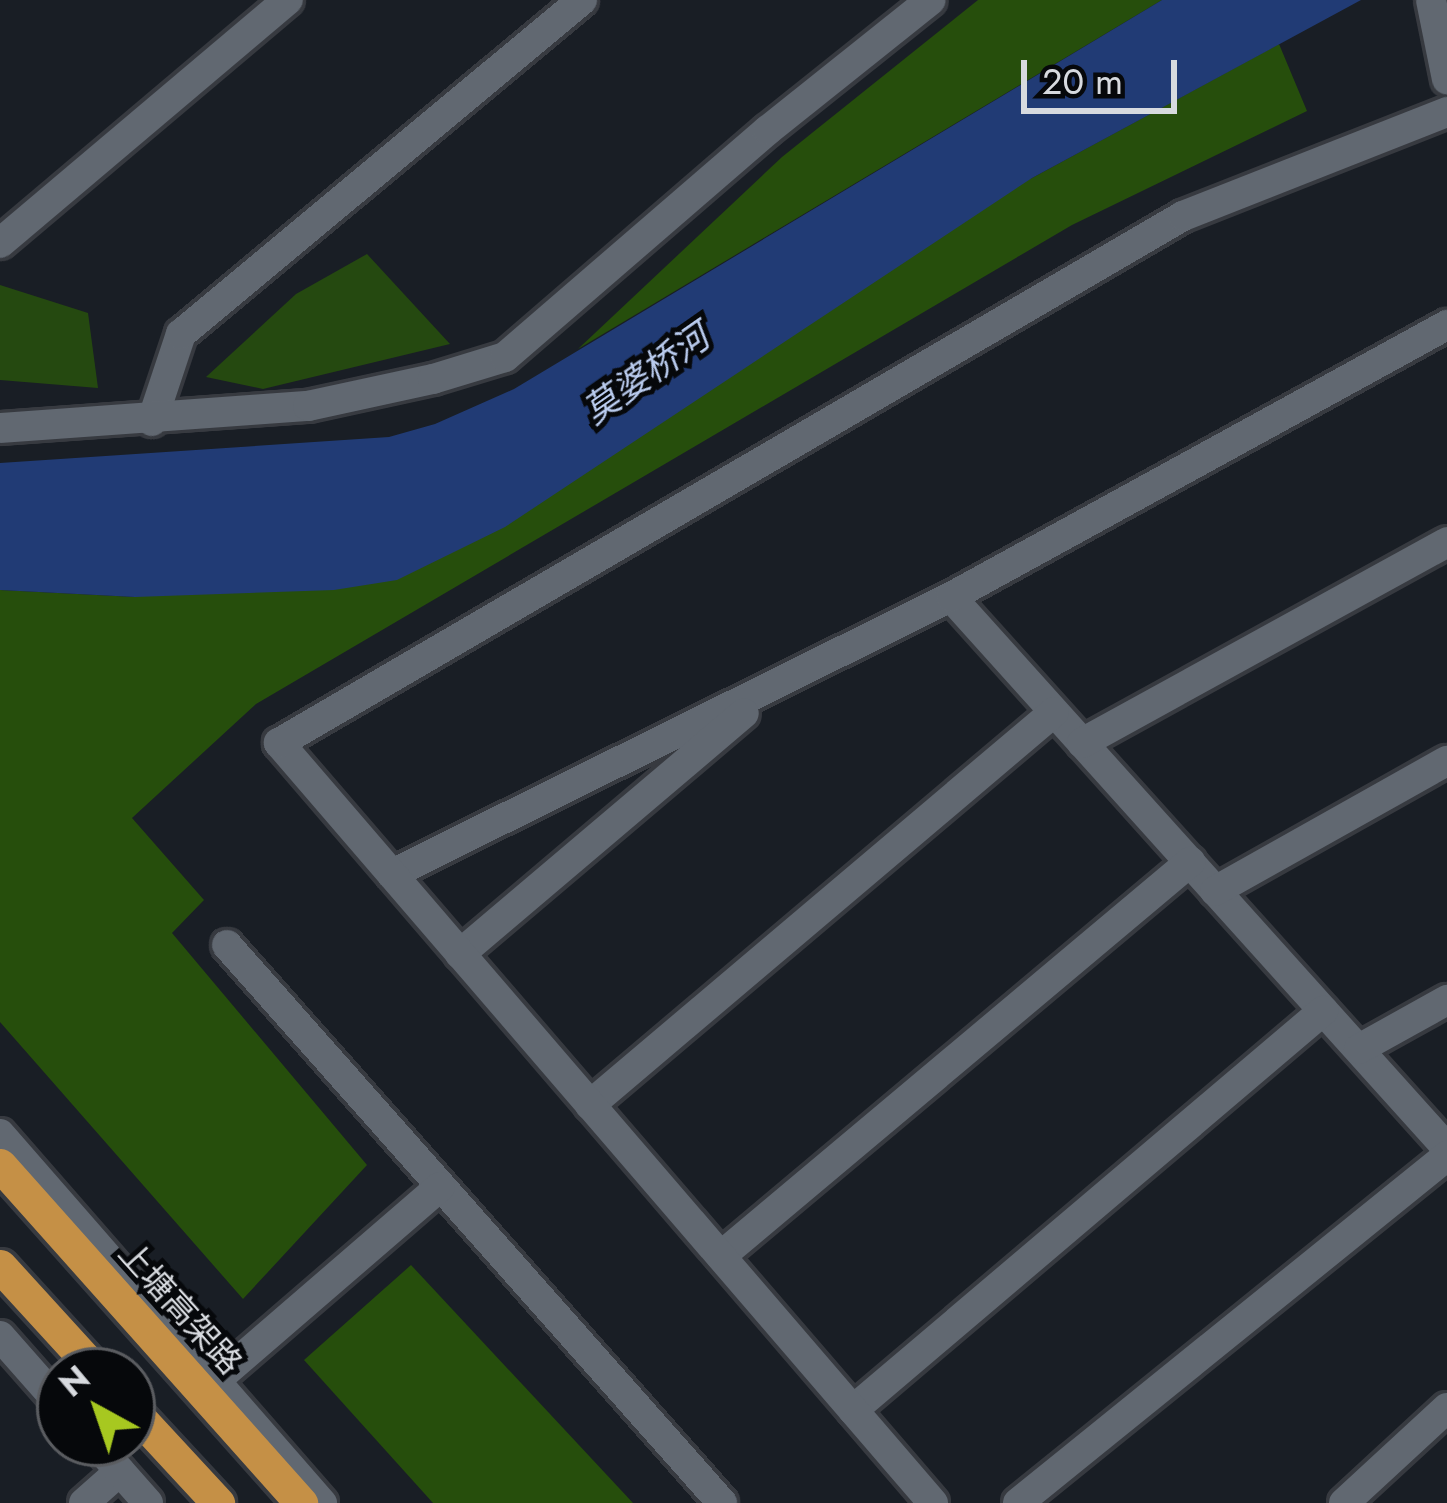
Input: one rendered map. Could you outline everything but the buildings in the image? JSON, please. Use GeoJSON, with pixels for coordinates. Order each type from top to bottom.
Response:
{"type":"FeatureCollection","features":[{"type":"Feature","properties":{"kind":"highway","name":"上塘高架路"},"geometry":{"type":"LineString","coordinates":[[0,1165],[301,1503]]}},
{"type":"Feature","properties":{"kind":"highway"},"geometry":{"type":"LineString","coordinates":[[0,1266],[74,1347]]}},
{"type":"Feature","properties":{"kind":"highway"},"geometry":{"type":"LineString","coordinates":[[156,1436],[218,1503]]}},
{"type":"Feature","properties":{"kind":"main road"},"geometry":{"type":"LineString","coordinates":[[0,243],[287,0]]}},
{"type":"Feature","properties":{"kind":"main road"},"geometry":{"type":"LineString","coordinates":[[152,421],[181,334],[583,0]]}},
{"type":"Feature","properties":{"kind":"main road"},"geometry":{"type":"LineString","coordinates":[[0,428],[152,421],[308,406],[433,379],[505,357],[768,130],[931,0]]}},
{"type":"Feature","properties":{"kind":"main road"},"geometry":{"type":"LineString","coordinates":[[1431,0],[1447,79]]}},
{"type":"Feature","properties":{"kind":"main road"},"geometry":{"type":"LineString","coordinates":[[933,1503],[279,743],[1183,216],[1447,112]]}},
{"type":"Feature","properties":{"kind":"main road"},"geometry":{"type":"LineString","coordinates":[[392,874],[951,597],[1447,325]]}},
{"type":"Feature","properties":{"kind":"main road"},"geometry":{"type":"LineString","coordinates":[[1082,742],[1447,542]]}},
{"type":"Feature","properties":{"kind":"main road"},"geometry":{"type":"LineString","coordinates":[[951,597],[1447,1152],[1018,1503]]}},
{"type":"Feature","properties":{"kind":"main road"},"geometry":{"type":"LineString","coordinates":[[460,954],[783,680]]}},
{"type":"Feature","properties":{"kind":"main road"},"geometry":{"type":"LineString","coordinates":[[590,1105],[1054,712]]}},
{"type":"Feature","properties":{"kind":"main road"},"geometry":{"type":"LineString","coordinates":[[1215,891],[1447,761]]}},
{"type":"Feature","properties":{"kind":"main road"},"geometry":{"type":"LineString","coordinates":[[721,1256],[1190,862]]}},
{"type":"Feature","properties":{"kind":"main road"},"geometry":{"type":"LineString","coordinates":[[227,945],[722,1503]]}},
{"type":"Feature","properties":{"kind":"main road"},"geometry":{"type":"LineString","coordinates":[[1358,1049],[1447,1000]]}},
{"type":"Feature","properties":{"kind":"main road"},"geometry":{"type":"LineString","coordinates":[[853,1410],[1323,1011]]}},
{"type":"Feature","properties":{"kind":"main road"},"geometry":{"type":"LineString","coordinates":[[0,1135],[322,1503]]}},
{"type":"Feature","properties":{"kind":"main road"},"geometry":{"type":"LineString","coordinates":[[215,1381],[440,1187]]}},
{"type":"Feature","properties":{"kind":"main road"},"geometry":{"type":"LineString","coordinates":[[0,1336],[36,1376]]}},
{"type":"Feature","properties":{"kind":"main road"},"geometry":{"type":"LineString","coordinates":[[1345,1503],[1447,1408]]}},
{"type":"Feature","properties":{"kind":"main road"},"geometry":{"type":"LineString","coordinates":[[116,1467],[148,1503]]}},
{"type":"Feature","properties":{"kind":"main road"},"geometry":{"type":"LineString","coordinates":[[84,1503],[120,1471]]}},
{"type":"Feature","properties":{"kind":"green space"},"geometry":{"type":"Polygon","coordinates":[[[978,0],[1162,0],[578,349],[782,157],[978,0]]]}},
{"type":"Feature","properties":{"kind":"green space"},"geometry":{"type":"Polygon","coordinates":[[[1279,44],[1307,111],[1072,225],[256,704],[132,818],[204,900],[172,933],[367,1165],[243,1299],[0,1022],[0,590],[135,597],[1032,178],[1279,44]]]}},
{"type":"Feature","properties":{"kind":"green space"},"geometry":{"type":"Polygon","coordinates":[[[367,254],[450,344],[263,389],[206,377],[296,294],[367,254]]]}},
{"type":"Feature","properties":{"kind":"green space"},"geometry":{"type":"Polygon","coordinates":[[[0,285],[88,313],[98,388],[0,380],[0,285]]]}},
{"type":"Feature","properties":{"kind":"green space"},"geometry":{"type":"Polygon","coordinates":[[[411,1265],[633,1503],[433,1503],[304,1360],[411,1265]]]}},
{"type":"Feature","properties":{"kind":"water","name":"莫婆桥河"},"geometry":{"type":"Polygon","coordinates":[[[1162,0],[1361,0],[1032,178],[505,527],[397,580],[334,590],[135,597],[0,590],[0,463],[389,437],[435,424],[514,389],[1162,0]]]}}]}
